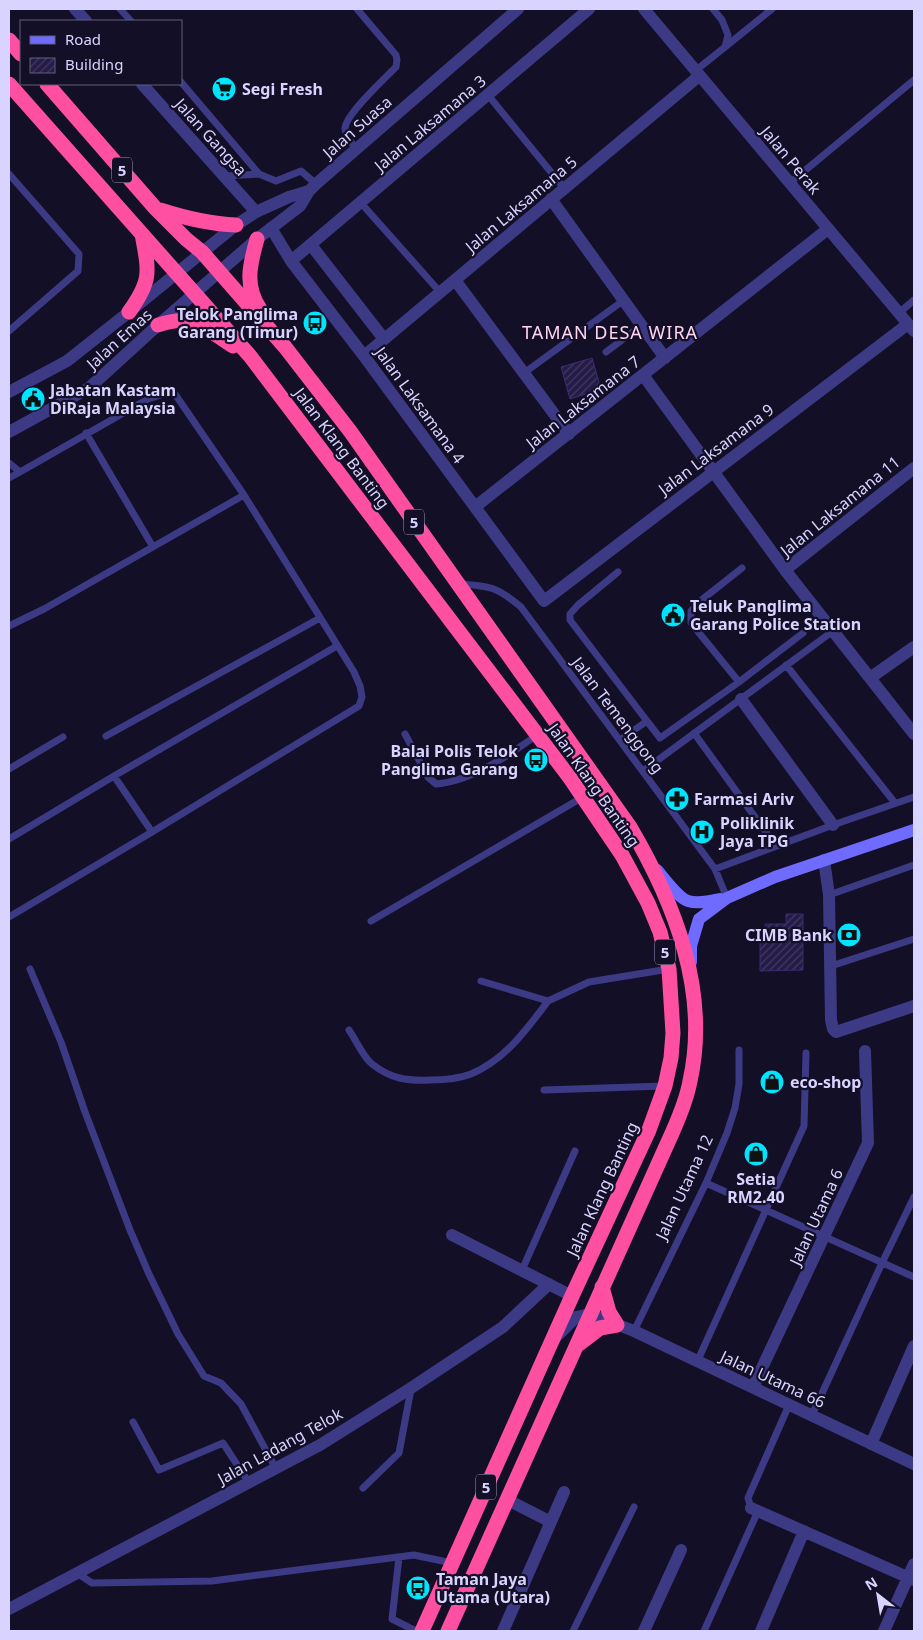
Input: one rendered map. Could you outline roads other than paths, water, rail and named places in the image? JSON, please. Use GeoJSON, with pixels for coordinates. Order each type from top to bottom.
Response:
{"type":"FeatureCollection","features":[{"type":"Feature","properties":{"kind":"highway"},"geometry":{"type":"LineString","coordinates":[[9,40],[20,53]]}},
{"type":"Feature","properties":{"kind":"highway","name":"Jalan Klang Banting"},"geometry":{"type":"LineString","coordinates":[[9,84],[250,356],[583,797],[622,855],[648,903],[660,932],[669,969],[673,1032],[671,1058],[665,1086],[649,1130],[551,1342],[422,1631]]}},
{"type":"Feature","properties":{"kind":"highway","name":"Jalan Klang Banting"},"geometry":{"type":"LineString","coordinates":[[48,85],[156,209],[186,240],[202,252],[285,347],[350,431],[380,476],[608,794],[651,862],[677,926],[691,974],[696,1048],[686,1094],[673,1131],[448,1631]]}},
{"type":"Feature","properties":{"kind":"highway"},"geometry":{"type":"LineString","coordinates":[[156,209],[213,224],[236,225]]}},
{"type":"Feature","properties":{"kind":"highway"},"geometry":{"type":"LineString","coordinates":[[129,312],[142,294],[146,284],[146,257],[142,234]]}},
{"type":"Feature","properties":{"kind":"highway"},"geometry":{"type":"LineString","coordinates":[[257,239],[249,267],[251,292],[285,347]]}},
{"type":"Feature","properties":{"kind":"highway"},"geometry":{"type":"LineString","coordinates":[[158,325],[173,320],[189,320],[200,324],[250,356]]}},
{"type":"Feature","properties":{"kind":"highway"},"geometry":{"type":"LineString","coordinates":[[575,1348],[600,1328],[617,1325],[609,1312],[602,1286]]}},
{"type":"Feature","properties":{"kind":"street","name":"Jalan Suasa"},"geometry":{"type":"LineString","coordinates":[[219,272],[257,239],[300,206],[313,187],[518,9]]}},
{"type":"Feature","properties":{"kind":"street","name":"Jalan Laksamana 3"},"geometry":{"type":"LineString","coordinates":[[291,261],[589,9]]}},
{"type":"Feature","properties":{"kind":"street","name":"Jalan Perak"},"geometry":{"type":"LineString","coordinates":[[644,9],[911,327]]}},
{"type":"Feature","properties":{"kind":"street","name":"Jalan Laksamana 5"},"geometry":{"type":"LineString","coordinates":[[364,356],[551,200],[697,74]]}},
{"type":"Feature","properties":{"kind":"street","name":"Jalan Gangsa"},"geometry":{"type":"LineString","coordinates":[[143,85],[256,212]]}},
{"type":"Feature","properties":{"kind":"street","name":"Jalan Emas"},"geometry":{"type":"LineString","coordinates":[[9,392],[67,361],[236,225],[256,212],[313,187]]}},
{"type":"Feature","properties":{"kind":"street"},"geometry":{"type":"LineString","coordinates":[[551,200],[665,358]]}},
{"type":"Feature","properties":{"kind":"street","name":"Jalan Laksamana 4"},"geometry":{"type":"LineString","coordinates":[[271,228],[291,261],[364,356],[544,600]]}},
{"type":"Feature","properties":{"kind":"street","name":"Jalan Laksamana 7"},"geometry":{"type":"LineString","coordinates":[[475,507],[828,229]]}},
{"type":"Feature","properties":{"kind":"street","name":"Jalan Laksamana 4"},"geometry":{"type":"LineString","coordinates":[[310,245],[384,339]]}},
{"type":"Feature","properties":{"kind":"street","name":"Jalan Emas"},"geometry":{"type":"LineString","coordinates":[[9,432],[89,388],[219,272]]}},
{"type":"Feature","properties":{"kind":"street"},"geometry":{"type":"LineString","coordinates":[[455,280],[568,434]]}},
{"type":"Feature","properties":{"kind":"street","name":"Jalan Laksamana 9"},"geometry":{"type":"LineString","coordinates":[[544,600],[713,471],[911,327]]}},
{"type":"Feature","properties":{"kind":"street"},"geometry":{"type":"LineString","coordinates":[[643,375],[785,570],[914,734]]}},
{"type":"Feature","properties":{"kind":"street","name":"Jalan Laksamana 11"},"geometry":{"type":"LineString","coordinates":[[785,570],[914,468]]}},
{"type":"Feature","properties":{"kind":"street"},"geometry":{"type":"LineString","coordinates":[[870,678],[914,647]]}},
{"type":"Feature","properties":{"kind":"street"},"geometry":{"type":"LineString","coordinates":[[741,699],[832,825]]}},
{"type":"Feature","properties":{"kind":"street"},"geometry":{"type":"LineString","coordinates":[[691,974],[691,946],[699,919],[727,898],[775,877],[914,830]]}},
{"type":"Feature","properties":{"kind":"street"},"geometry":{"type":"LineString","coordinates":[[824,860],[829,895],[831,1020],[833,1029],[836,1032],[914,1006]]}},
{"type":"Feature","properties":{"kind":"street"},"geometry":{"type":"LineString","coordinates":[[651,862],[676,892],[687,901],[703,902],[727,898]]}},
{"type":"Feature","properties":{"kind":"street","name":"Jalan Utama 6"},"geometry":{"type":"LineString","coordinates":[[752,1388],[868,1143],[865,1051]]}},
{"type":"Feature","properties":{"kind":"street"},"geometry":{"type":"LineString","coordinates":[[452,1235],[572,1296]]}},
{"type":"Feature","properties":{"kind":"street","name":"Jalan Ladang Telok"},"geometry":{"type":"LineString","coordinates":[[9,1609],[320,1445],[503,1327],[549,1284]]}},
{"type":"Feature","properties":{"kind":"street"},"geometry":{"type":"LineString","coordinates":[[551,1342],[576,1317],[590,1314]]}},
{"type":"Feature","properties":{"kind":"street","name":"Jalan Utama 66"},"geometry":{"type":"LineString","coordinates":[[590,1314],[634,1332],[914,1464]]}},
{"type":"Feature","properties":{"kind":"street"},"geometry":{"type":"LineString","coordinates":[[871,1444],[914,1346]]}},
{"type":"Feature","properties":{"kind":"street"},"geometry":{"type":"LineString","coordinates":[[503,1631],[564,1492]]}},
{"type":"Feature","properties":{"kind":"street"},"geometry":{"type":"LineString","coordinates":[[508,1500],[551,1522]]}},
{"type":"Feature","properties":{"kind":"street"},"geometry":{"type":"LineString","coordinates":[[754,1509],[911,1579]]}},
{"type":"Feature","properties":{"kind":"street"},"geometry":{"type":"LineString","coordinates":[[761,1631],[804,1532]]}},
{"type":"Feature","properties":{"kind":"street"},"geometry":{"type":"LineString","coordinates":[[644,1631],[681,1550]]}},
{"type":"Feature","properties":{"kind":"street"},"geometry":{"type":"LineString","coordinates":[[884,1631],[911,1579],[914,1564]]}},
{"type":"Feature","properties":{"kind":"lane"},"geometry":{"type":"LineString","coordinates":[[120,9],[130,20]]}},
{"type":"Feature","properties":{"kind":"lane"},"geometry":{"type":"LineString","coordinates":[[356,149],[346,135],[344,127],[348,116],[396,67],[397,60],[396,55],[357,9]]}},
{"type":"Feature","properties":{"kind":"lane"},"geometry":{"type":"LineString","coordinates":[[713,9],[722,20],[728,34],[725,47]]}},
{"type":"Feature","properties":{"kind":"lane"},"geometry":{"type":"LineString","coordinates":[[697,74],[725,47],[772,9]]}},
{"type":"Feature","properties":{"kind":"lane"},"geometry":{"type":"LineString","coordinates":[[790,183],[914,80]]}},
{"type":"Feature","properties":{"kind":"lane"},"geometry":{"type":"LineString","coordinates":[[182,83],[258,174]]}},
{"type":"Feature","properties":{"kind":"lane"},"geometry":{"type":"LineString","coordinates":[[488,95],[564,188]]}},
{"type":"Feature","properties":{"kind":"lane"},"geometry":{"type":"LineString","coordinates":[[225,176],[258,174],[276,181],[301,171],[313,187]]}},
{"type":"Feature","properties":{"kind":"lane"},"geometry":{"type":"LineString","coordinates":[[9,174],[79,254],[78,271],[9,331]]}},
{"type":"Feature","properties":{"kind":"lane"},"geometry":{"type":"LineString","coordinates":[[361,203],[440,292]]}},
{"type":"Feature","properties":{"kind":"lane"},"geometry":{"type":"LineString","coordinates":[[524,373],[624,300]]}},
{"type":"Feature","properties":{"kind":"lane"},"geometry":{"type":"LineString","coordinates":[[899,313],[914,300]]}},
{"type":"Feature","properties":{"kind":"lane"},"geometry":{"type":"LineString","coordinates":[[606,352],[642,325]]}},
{"type":"Feature","properties":{"kind":"lane"},"geometry":{"type":"LineString","coordinates":[[9,478],[148,399],[164,394],[175,394],[244,495],[354,672],[362,696],[359,706],[9,917]]}},
{"type":"Feature","properties":{"kind":"lane"},"geometry":{"type":"LineString","coordinates":[[86,433],[153,547]]}},
{"type":"Feature","properties":{"kind":"lane"},"geometry":{"type":"LineString","coordinates":[[9,463],[20,472]]}},
{"type":"Feature","properties":{"kind":"lane"},"geometry":{"type":"LineString","coordinates":[[9,626],[44,609],[244,495]]}},
{"type":"Feature","properties":{"kind":"lane"},"geometry":{"type":"LineString","coordinates":[[739,682],[691,623],[691,611],[699,602],[742,568]]}},
{"type":"Feature","properties":{"kind":"lane"},"geometry":{"type":"LineString","coordinates":[[618,572],[578,605],[570,614],[570,620],[660,738],[803,634]]}},
{"type":"Feature","properties":{"kind":"lane","name":"Jalan Temenggong"},"geometry":{"type":"LineString","coordinates":[[459,584],[485,586],[503,592],[521,607],[715,869],[727,898]]}},
{"type":"Feature","properties":{"kind":"lane"},"geometry":{"type":"LineString","coordinates":[[106,736],[320,618]]}},
{"type":"Feature","properties":{"kind":"lane"},"geometry":{"type":"LineString","coordinates":[[642,771],[833,631]]}},
{"type":"Feature","properties":{"kind":"lane"},"geometry":{"type":"LineString","coordinates":[[9,839],[337,646]]}},
{"type":"Feature","properties":{"kind":"lane"},"geometry":{"type":"LineString","coordinates":[[786,666],[894,803]]}},
{"type":"Feature","properties":{"kind":"lane"},"geometry":{"type":"LineString","coordinates":[[620,740],[646,721]]}},
{"type":"Feature","properties":{"kind":"lane"},"geometry":{"type":"LineString","coordinates":[[694,733],[776,846]]}},
{"type":"Feature","properties":{"kind":"lane"},"geometry":{"type":"LineString","coordinates":[[405,734],[428,777],[436,784],[448,783],[488,767],[538,735]]}},
{"type":"Feature","properties":{"kind":"lane"},"geometry":{"type":"LineString","coordinates":[[9,769],[63,737]]}},
{"type":"Feature","properties":{"kind":"lane"},"geometry":{"type":"LineString","coordinates":[[114,776],[152,832]]}},
{"type":"Feature","properties":{"kind":"lane"},"geometry":{"type":"LineString","coordinates":[[371,921],[583,797]]}},
{"type":"Feature","properties":{"kind":"lane"},"geometry":{"type":"LineString","coordinates":[[715,869],[832,825],[914,797]]}},
{"type":"Feature","properties":{"kind":"lane"},"geometry":{"type":"LineString","coordinates":[[829,895],[914,865]]}},
{"type":"Feature","properties":{"kind":"lane"},"geometry":{"type":"LineString","coordinates":[[831,966],[914,939]]}},
{"type":"Feature","properties":{"kind":"lane"},"geometry":{"type":"LineString","coordinates":[[30,969],[61,1042],[130,1230],[174,1326],[204,1376],[221,1384],[241,1404],[276,1469]]}},
{"type":"Feature","properties":{"kind":"lane"},"geometry":{"type":"LineString","coordinates":[[349,1030],[371,1063],[392,1077],[413,1081],[444,1080],[471,1074],[496,1059],[518,1040],[548,1001],[589,982],[669,969]]}},
{"type":"Feature","properties":{"kind":"lane"},"geometry":{"type":"LineString","coordinates":[[481,982],[548,1001]]}},
{"type":"Feature","properties":{"kind":"lane","name":"Jalan Utama 12"},"geometry":{"type":"LineString","coordinates":[[634,1332],[706,1183],[736,1108],[739,1084],[739,1050]]}},
{"type":"Feature","properties":{"kind":"lane"},"geometry":{"type":"LineString","coordinates":[[697,1362],[804,1126],[806,1053]]}},
{"type":"Feature","properties":{"kind":"lane"},"geometry":{"type":"LineString","coordinates":[[544,1090],[665,1086]]}},
{"type":"Feature","properties":{"kind":"lane"},"geometry":{"type":"LineString","coordinates":[[522,1270],[575,1151]]}},
{"type":"Feature","properties":{"kind":"lane"},"geometry":{"type":"LineString","coordinates":[[706,1183],[914,1277]]}},
{"type":"Feature","properties":{"kind":"lane"},"geometry":{"type":"LineString","coordinates":[[812,1415],[914,1197]]}},
{"type":"Feature","properties":{"kind":"lane"},"geometry":{"type":"LineString","coordinates":[[363,1488],[399,1453],[411,1388]]}},
{"type":"Feature","properties":{"kind":"lane"},"geometry":{"type":"LineString","coordinates":[[704,1631],[754,1509],[748,1498],[789,1405]]}},
{"type":"Feature","properties":{"kind":"lane"},"geometry":{"type":"LineString","coordinates":[[133,1422],[159,1470],[223,1443],[249,1483]]}},
{"type":"Feature","properties":{"kind":"lane"},"geometry":{"type":"LineString","coordinates":[[574,1631],[634,1507]]}},
{"type":"Feature","properties":{"kind":"lane"},"geometry":{"type":"LineString","coordinates":[[77,1573],[92,1583],[212,1581],[414,1555],[452,1563]]}},
{"type":"Feature","properties":{"kind":"lane"},"geometry":{"type":"LineString","coordinates":[[399,1557],[392,1619],[416,1631]]}},
{"type":"Feature","properties":{"kind":"place","name":"Segi Fresh"},"geometry":{"type":"Point","coordinates":[224,89]}},
{"type":"Feature","properties":{"kind":"place","name":"Telok Panglima Garang (Timur)"},"geometry":{"type":"Point","coordinates":[315,323]}},
{"type":"Feature","properties":{"kind":"place","name":"Jabatan Kastam DiRaja Malaysia"},"geometry":{"type":"Point","coordinates":[33,399]}},
{"type":"Feature","properties":{"kind":"place","name":"Teluk Panglima Garang Police Station"},"geometry":{"type":"Point","coordinates":[673,615]}},
{"type":"Feature","properties":{"kind":"place","name":"Balai Polis Telok Panglima Garang"},"geometry":{"type":"Point","coordinates":[536,760]}},
{"type":"Feature","properties":{"kind":"place","name":"Farmasi Ariv"},"geometry":{"type":"Point","coordinates":[677,799]}},
{"type":"Feature","properties":{"kind":"place","name":"Poliklinik Jaya TPG"},"geometry":{"type":"Point","coordinates":[702,832]}},
{"type":"Feature","properties":{"kind":"place","name":"CIMB Bank"},"geometry":{"type":"Point","coordinates":[849,935]}},
{"type":"Feature","properties":{"kind":"place","name":"eco-shop"},"geometry":{"type":"Point","coordinates":[772,1082]}},
{"type":"Feature","properties":{"kind":"place","name":"Setia RM2.40"},"geometry":{"type":"Point","coordinates":[756,1154]}},
{"type":"Feature","properties":{"kind":"place","name":"Taman Jaya Utama (Utara)"},"geometry":{"type":"Point","coordinates":[418,1588]}},
{"type":"Feature","properties":{"kind":"district","name":"TAMAN DESA WIRA"},"geometry":{"type":"Point","coordinates":[610,332]}}]}
